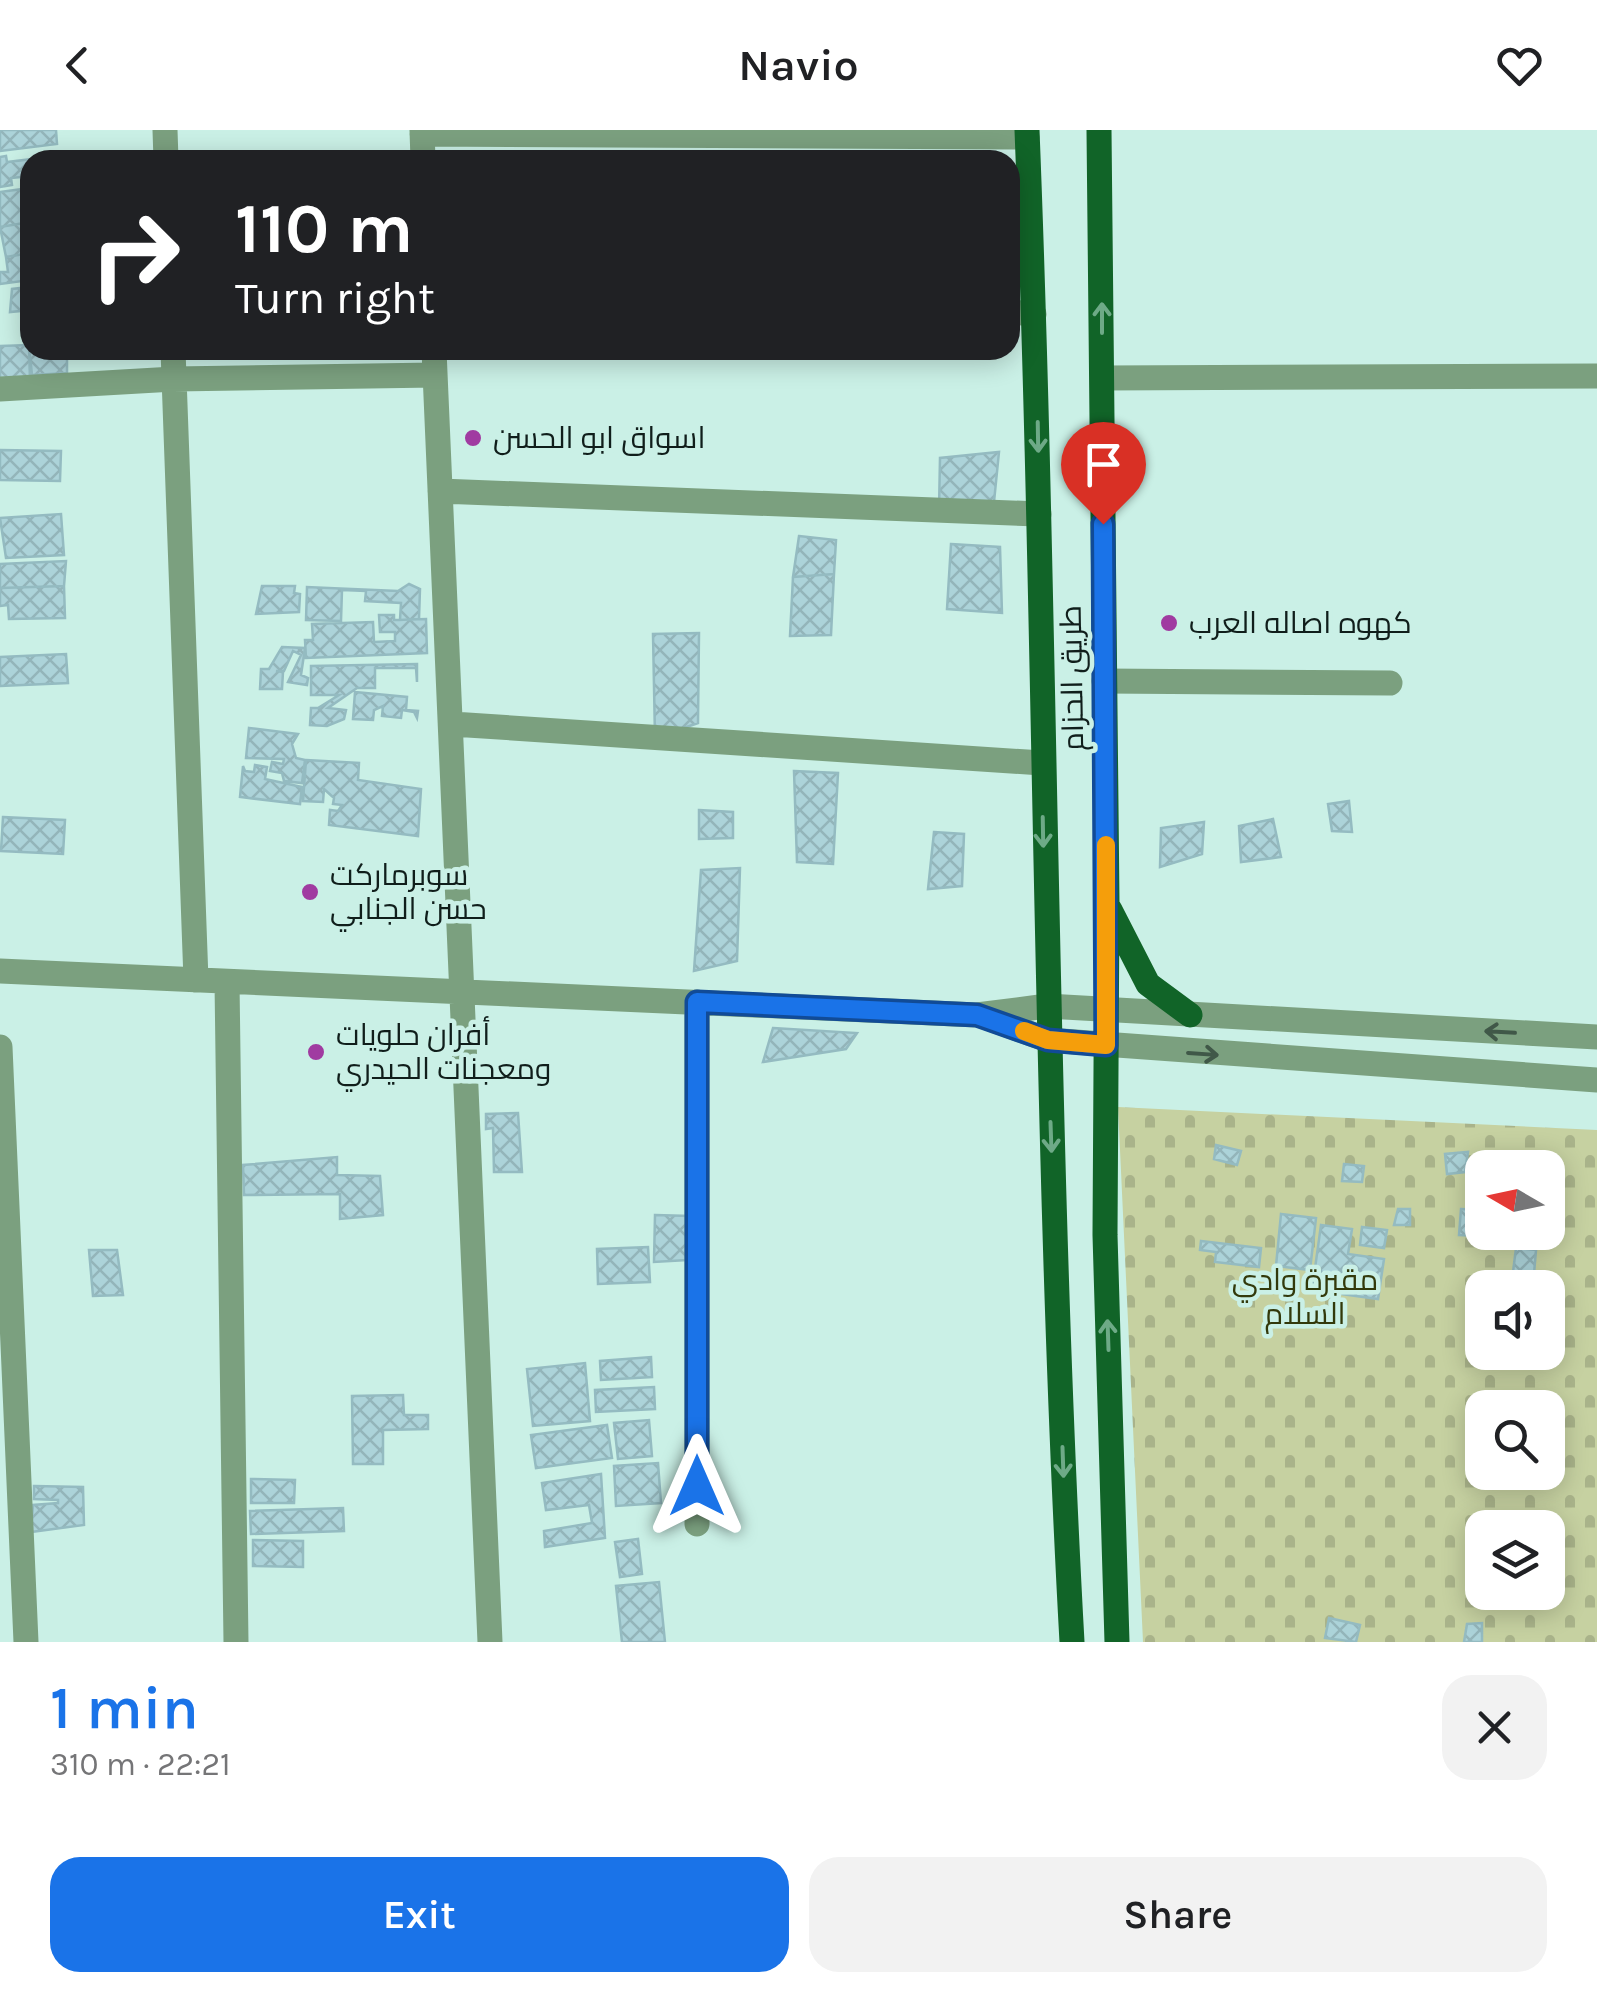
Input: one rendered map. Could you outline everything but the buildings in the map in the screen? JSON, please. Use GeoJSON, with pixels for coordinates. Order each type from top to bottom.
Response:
{"type":"FeatureCollection","features":[{"type":"Feature","properties":{"kind":"main road","name":"طريق الحزام"},"geometry":{"type":"LineString","coordinates":[[1100,130],[1107,903],[1104,1235],[1117,1642]]}},
{"type":"Feature","properties":{"kind":"main road","name":"طريق الحزام"},"geometry":{"type":"LineString","coordinates":[[1027,134],[1022,313],[1039,514],[1047,1006],[1072,1642]]}},
{"type":"Feature","properties":{"kind":"main road"},"geometry":{"type":"LineString","coordinates":[[1107,903],[1148,984],[1190,1015]]}},
{"type":"Feature","properties":{"kind":"street"},"geometry":{"type":"LineString","coordinates":[[422,132],[1027,134]]}},
{"type":"Feature","properties":{"kind":"street"},"geometry":{"type":"LineString","coordinates":[[173,360],[196,980]]}},
{"type":"Feature","properties":{"kind":"street"},"geometry":{"type":"LineString","coordinates":[[0,389],[434,363],[465,992],[490,1642]]}},
{"type":"Feature","properties":{"kind":"street"},"geometry":{"type":"LineString","coordinates":[[1102,378],[1597,376]]}},
{"type":"Feature","properties":{"kind":"street"},"geometry":{"type":"LineString","coordinates":[[440,491],[1039,514]]}},
{"type":"Feature","properties":{"kind":"street"},"geometry":{"type":"LineString","coordinates":[[1104,681],[1390,682]]}},
{"type":"Feature","properties":{"kind":"street"},"geometry":{"type":"LineString","coordinates":[[452,724],[1042,763]]}},
{"type":"Feature","properties":{"kind":"street"},"geometry":{"type":"LineString","coordinates":[[0,971],[977,1015],[1047,1006],[1597,1037]]}},
{"type":"Feature","properties":{"kind":"street"},"geometry":{"type":"LineString","coordinates":[[227,982],[236,1642]]}},
{"type":"Feature","properties":{"kind":"street"},"geometry":{"type":"LineString","coordinates":[[697,1002],[697,1524]]}},
{"type":"Feature","properties":{"kind":"street"},"geometry":{"type":"LineString","coordinates":[[977,1015],[1048,1040],[1597,1080]]}},
{"type":"Feature","properties":{"kind":"street"},"geometry":{"type":"LineString","coordinates":[[0,1046],[26,1642]]}},
{"type":"Feature","properties":{"kind":"green space","name":"مقبرة وادي السلام"},"geometry":{"type":"Polygon","coordinates":[[[1118,1107],[1597,1130],[1597,1642],[1143,1642],[1118,1107]]]}},
{"type":"Feature","properties":{"kind":"slow traffic"},"geometry":{"type":"LineString","coordinates":[[1024,1031],[1048,1040],[1106,1045],[1106,845]]}},
{"type":"Feature","properties":{"kind":"place","name":"اسواق ابو الحسن"},"geometry":{"type":"Point","coordinates":[473,438]}},
{"type":"Feature","properties":{"kind":"place","name":"كهوه اصاله العرب"},"geometry":{"type":"Point","coordinates":[1169,623]}},
{"type":"Feature","properties":{"kind":"place","name":"سوبرماركت حسن الجنابي"},"geometry":{"type":"Point","coordinates":[310,892]}},
{"type":"Feature","properties":{"kind":"place","name":"أفران حلويات ومعجنات الحيدري"},"geometry":{"type":"Point","coordinates":[316,1052]}},
{"type":"Feature","properties":{"kind":"route"},"geometry":{"type":"LineString","coordinates":[[697,1486],[697,1002],[977,1015],[1048,1040],[1106,1045],[1103,524]]}}]}
